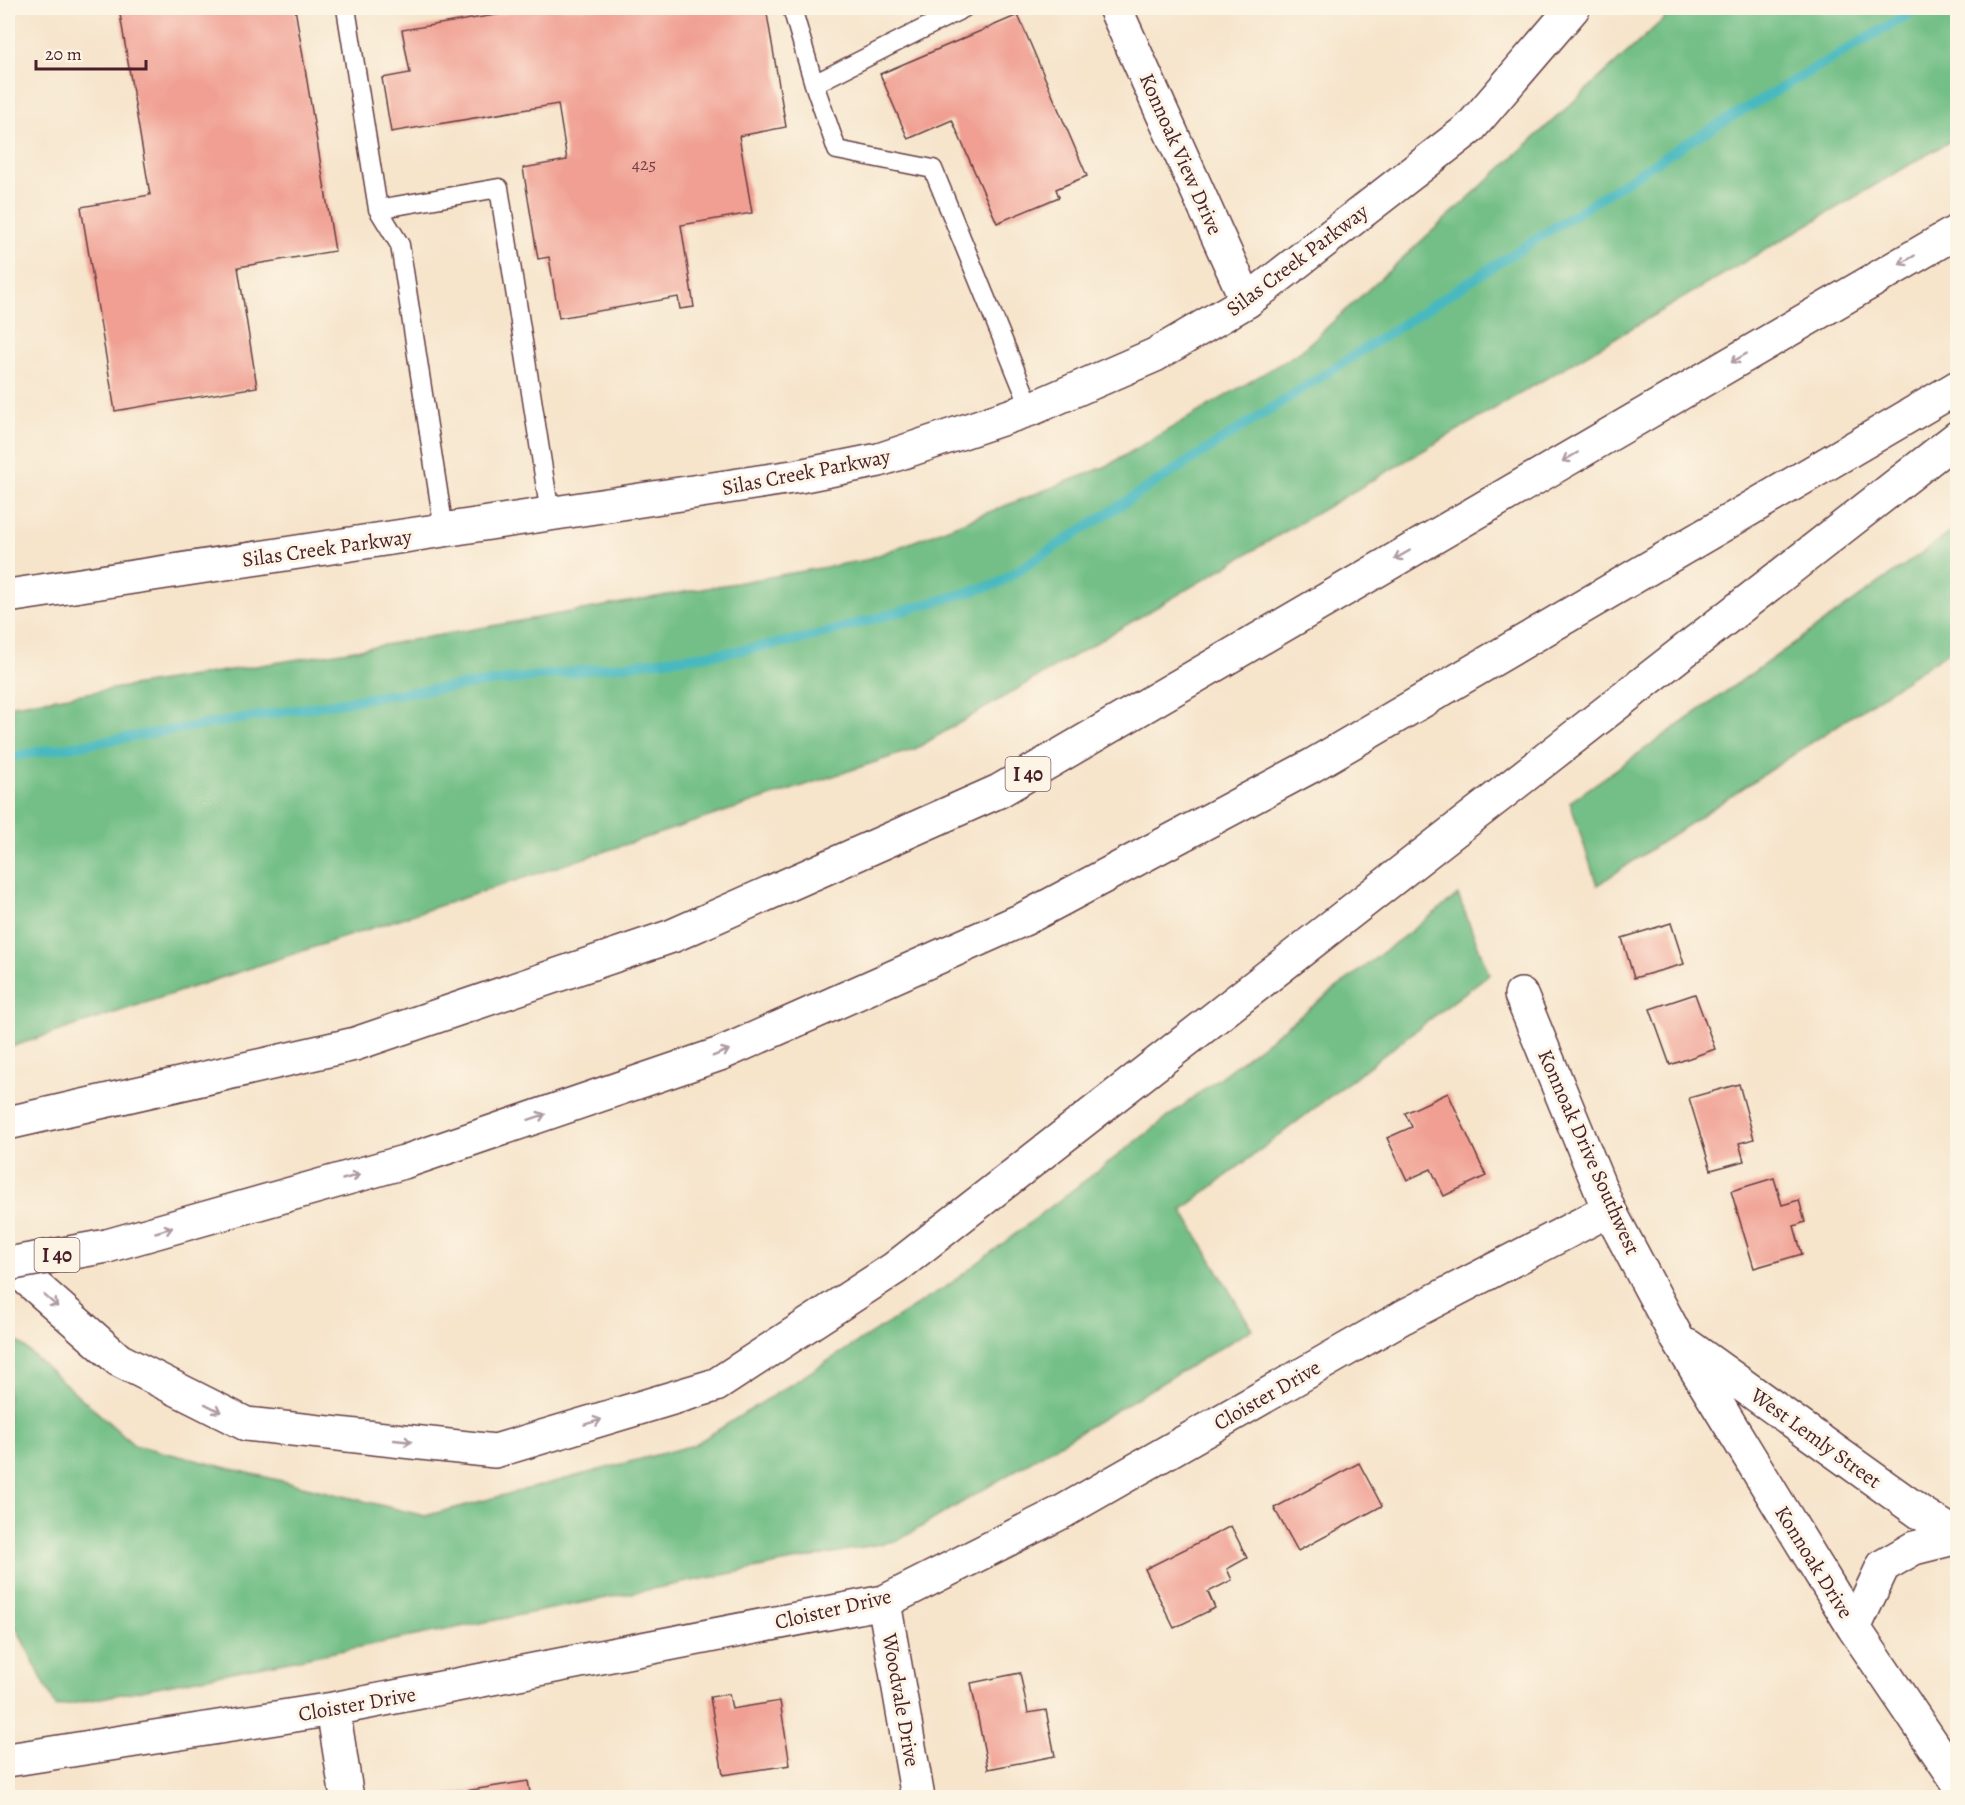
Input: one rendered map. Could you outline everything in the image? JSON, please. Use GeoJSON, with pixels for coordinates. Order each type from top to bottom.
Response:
{"type":"FeatureCollection","features":[{"type":"Feature","properties":{"kind":"main road","name":"Konnoak View Drive"},"geometry":{"type":"LineString","coordinates":[[1115,8],[1247,301]]}},
{"type":"Feature","properties":{"kind":"main road","name":"Silas Creek Parkway"},"geometry":{"type":"LineString","coordinates":[[8,596],[790,478],[879,460],[1031,409],[1155,356],[1247,301],[1470,128],[1573,8]]}},
{"type":"Feature","properties":{"kind":"main road","name":"I 40"},"geometry":{"type":"LineString","coordinates":[[11,1122],[366,1040],[672,936],[999,791],[1958,231]]}},
{"type":"Feature","properties":{"kind":"main road","name":"I 40"},"geometry":{"type":"LineString","coordinates":[[8,1263],[107,1246],[404,1162],[720,1054],[1024,919],[1313,765],[1958,387]]}},
{"type":"Feature","properties":{"kind":"main road"},"geometry":{"type":"LineString","coordinates":[[8,1263],[119,1360],[246,1424],[495,1451],[716,1385],[895,1268],[1958,437]]}},
{"type":"Feature","properties":{"kind":"main road","name":"Konnoak Drive Southwest"},"geometry":{"type":"LineString","coordinates":[[1521,995],[1609,1210],[1677,1338]]}},
{"type":"Feature","properties":{"kind":"main road","name":"Cloister Drive"},"geometry":{"type":"LineString","coordinates":[[8,1760],[333,1709],[885,1602],[1064,1511],[1403,1317],[1609,1210]]}},
{"type":"Feature","properties":{"kind":"main road","name":"West Lemly Street"},"geometry":{"type":"LineString","coordinates":[[1677,1338],[1958,1537]]}},
{"type":"Feature","properties":{"kind":"main road","name":"Konnoak Drive"},"geometry":{"type":"LineString","coordinates":[[1677,1338],[1854,1628],[1958,1782]]}},
{"type":"Feature","properties":{"kind":"main road"},"geometry":{"type":"LineString","coordinates":[[1854,1628],[1883,1566],[1914,1548],[1958,1537]]}},
{"type":"Feature","properties":{"kind":"main road","name":"Woodvale Drive"},"geometry":{"type":"LineString","coordinates":[[885,1602],[918,1797]]}},
{"type":"Feature","properties":{"kind":"main road"},"geometry":{"type":"LineString","coordinates":[[333,1709],[347,1797]]}},
{"type":"Feature","properties":{"kind":"lane"},"geometry":{"type":"LineString","coordinates":[[346,8],[378,209],[400,245],[444,530]]}},
{"type":"Feature","properties":{"kind":"lane"},"geometry":{"type":"LineString","coordinates":[[792,8],[814,84],[837,150],[933,169],[1031,409]]}},
{"type":"Feature","properties":{"kind":"lane"},"geometry":{"type":"LineString","coordinates":[[814,84],[964,8]]}},
{"type":"Feature","properties":{"kind":"lane"},"geometry":{"type":"LineString","coordinates":[[378,209],[499,188],[550,514]]}},
{"type":"Feature","properties":{"kind":"green space"},"geometry":{"type":"Polygon","coordinates":[[[1676,8],[1957,8],[1957,137],[915,749],[8,1048],[8,706],[367,648],[866,560],[1107,466],[1300,352],[1676,8]]]}},
{"type":"Feature","properties":{"kind":"green space"},"geometry":{"type":"Polygon","coordinates":[[[1957,528],[1957,646],[1597,885],[1570,802],[1957,528]]]}},
{"type":"Feature","properties":{"kind":"green space"},"geometry":{"type":"Polygon","coordinates":[[[1458,895],[1489,974],[1182,1210],[1252,1329],[899,1540],[56,1707],[16,1627],[8,1625],[8,1333],[134,1445],[425,1516],[694,1445],[946,1287],[1458,895]]]}},
{"type":"Feature","properties":{"kind":"building"},"geometry":{"type":"Polygon","coordinates":[[[119,8],[295,8],[335,251],[238,267],[257,387],[115,411],[81,207],[150,195],[119,8]]]}},
{"type":"Feature","properties":{"kind":"building"},"geometry":{"type":"Polygon","coordinates":[[[538,8],[766,8],[786,127],[739,136],[752,213],[681,225],[694,307],[680,309],[678,297],[559,318],[549,257],[538,259],[523,168],[567,160],[558,104],[391,132],[382,78],[410,73],[402,30],[538,8]]]}},
{"type":"Feature","properties":{"kind":"building"},"geometry":{"type":"Polygon","coordinates":[[[1018,15],[1087,176],[1056,189],[1059,197],[997,223],[952,120],[908,139],[880,74],[1018,15]]]}},
{"type":"Feature","properties":{"kind":"building"},"geometry":{"type":"Polygon","coordinates":[[[1671,923],[1684,964],[1634,978],[1622,938],[1671,923]]]}},
{"type":"Feature","properties":{"kind":"building"},"geometry":{"type":"Polygon","coordinates":[[[1695,994],[1715,1049],[1670,1065],[1650,1009],[1695,994]]]}},
{"type":"Feature","properties":{"kind":"building"},"geometry":{"type":"Polygon","coordinates":[[[1739,1084],[1754,1139],[1739,1143],[1744,1161],[1711,1170],[1689,1098],[1739,1084]]]}},
{"type":"Feature","properties":{"kind":"building"},"geometry":{"type":"Polygon","coordinates":[[[1448,1093],[1486,1176],[1444,1196],[1431,1169],[1407,1180],[1387,1138],[1412,1127],[1405,1113],[1448,1093]]]}},
{"type":"Feature","properties":{"kind":"building"},"geometry":{"type":"Polygon","coordinates":[[[1774,1178],[1782,1205],[1799,1200],[1805,1222],[1794,1226],[1802,1254],[1754,1268],[1731,1191],[1774,1178]]]}},
{"type":"Feature","properties":{"kind":"building"},"geometry":{"type":"Polygon","coordinates":[[[1359,1463],[1382,1506],[1298,1551],[1274,1508],[1359,1463]]]}},
{"type":"Feature","properties":{"kind":"building"},"geometry":{"type":"Polygon","coordinates":[[[1231,1526],[1247,1558],[1227,1569],[1232,1580],[1208,1592],[1215,1608],[1174,1628],[1145,1569],[1231,1526]]]}},
{"type":"Feature","properties":{"kind":"building"},"geometry":{"type":"Polygon","coordinates":[[[1020,1673],[1028,1713],[1046,1710],[1055,1756],[988,1769],[971,1683],[1020,1673]]]}},
{"type":"Feature","properties":{"kind":"building"},"geometry":{"type":"Polygon","coordinates":[[[729,1694],[732,1709],[780,1701],[790,1765],[723,1775],[710,1697],[729,1694]]]}},
{"type":"Feature","properties":{"kind":"building"},"geometry":{"type":"Polygon","coordinates":[[[528,1781],[531,1798],[434,1798],[434,1796],[528,1781]]]}},
{"type":"Feature","properties":{"kind":"waterway"},"geometry":{"type":"LineString","coordinates":[[8,757],[380,696],[731,652],[807,638],[997,584],[1683,145],[1919,8]]}}]}
